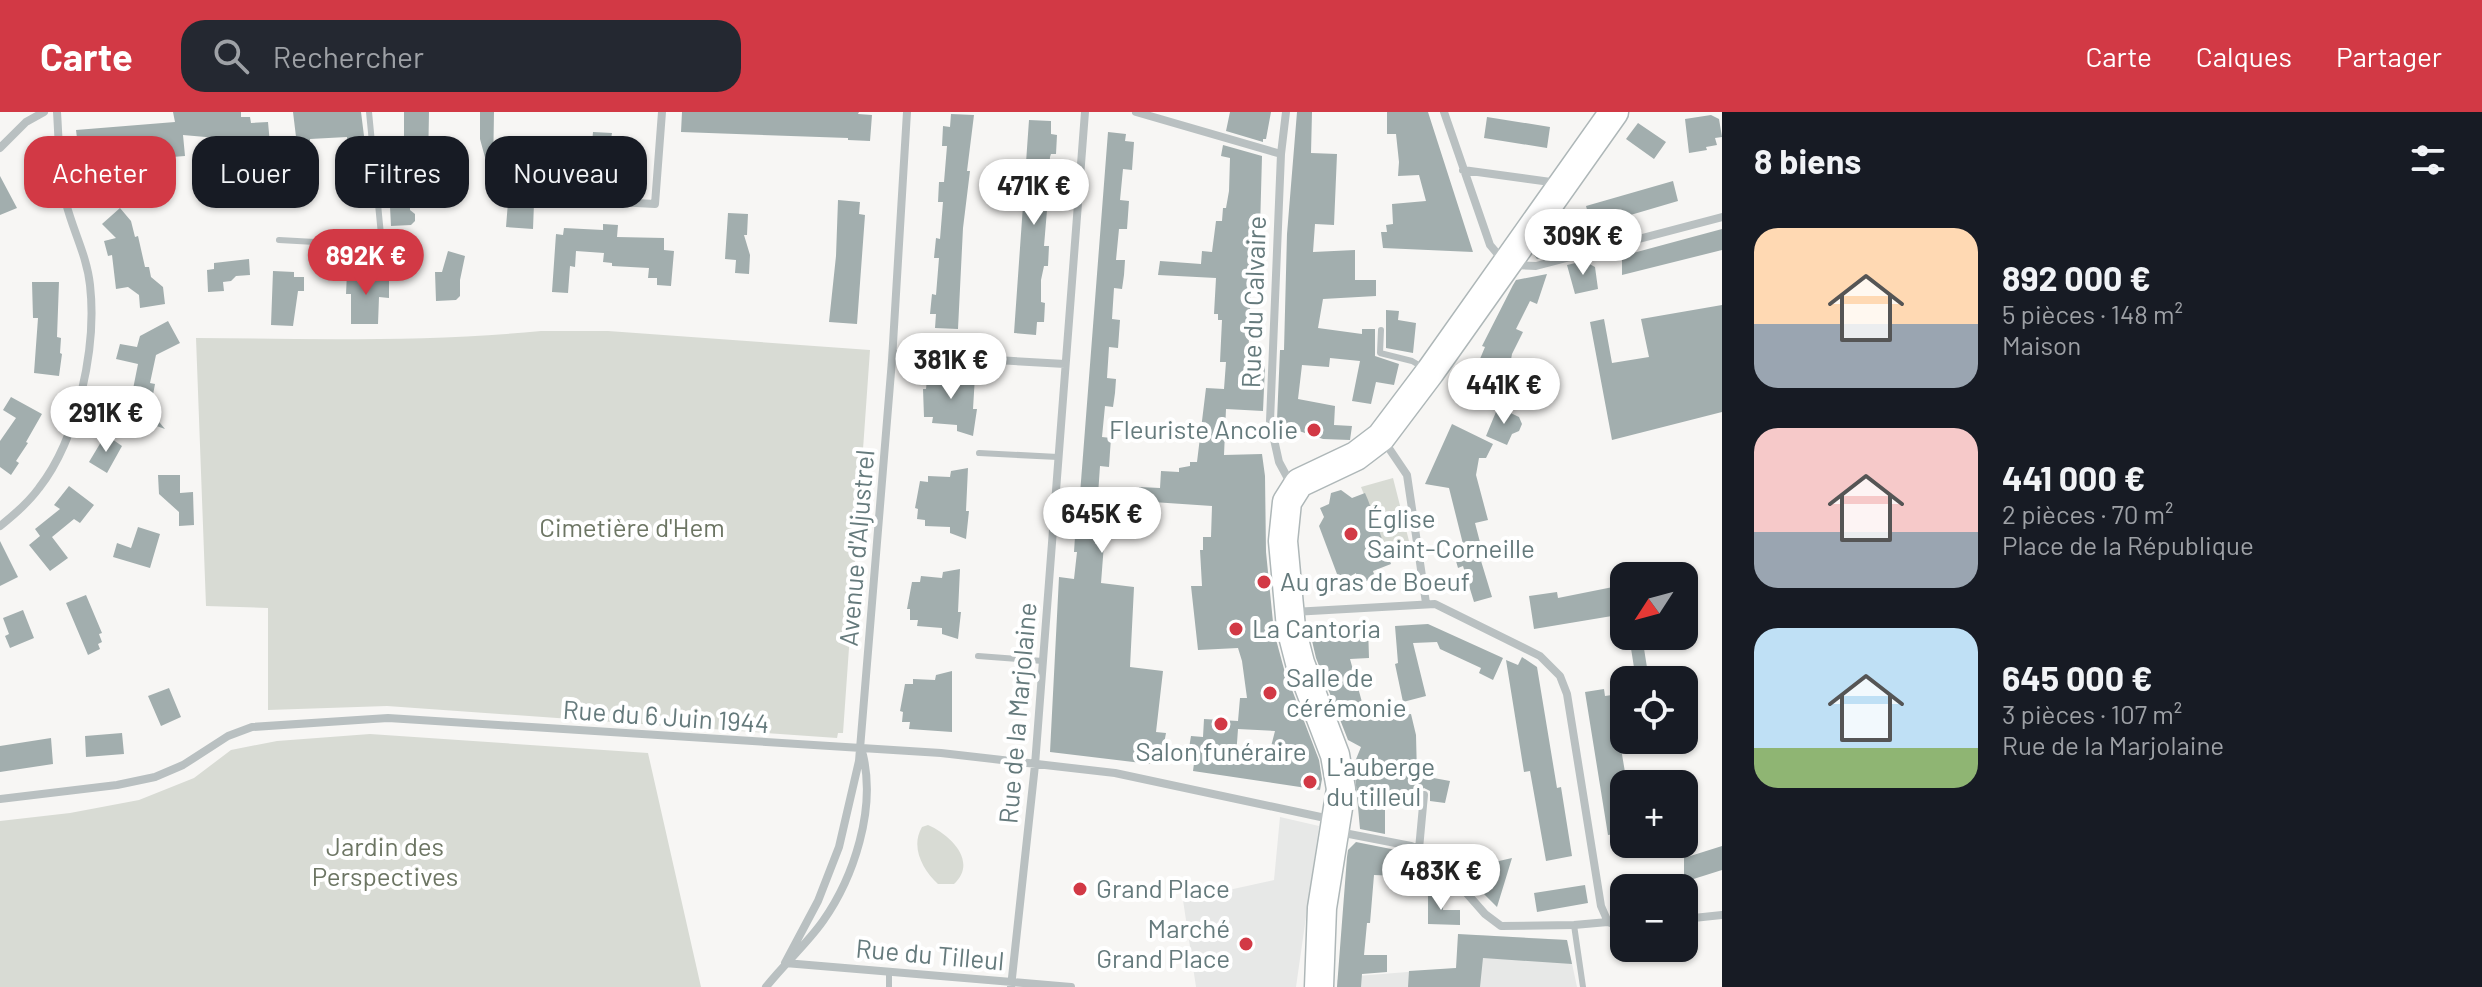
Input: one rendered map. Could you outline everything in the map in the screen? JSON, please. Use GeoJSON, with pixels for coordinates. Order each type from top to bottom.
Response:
{"type":"FeatureCollection","features":[{"type":"Feature","properties":{"kind":"main road"},"geometry":{"type":"LineString","coordinates":[[1319,987],[1322,908],[1341,789],[1329,736],[1300,663],[1288,612],[1283,530],[1287,502],[1294,488],[1304,480],[1356,456],[1381,437],[1614,112]]}},
{"type":"Feature","properties":{"kind":"street"},"geometry":{"type":"LineString","coordinates":[[0,148],[26,122],[44,112]]}},
{"type":"Feature","properties":{"kind":"street"},"geometry":{"type":"LineString","coordinates":[[0,526],[32,497],[48,476],[79,403],[87,364],[88,270],[63,188],[57,112]]}},
{"type":"Feature","properties":{"kind":"street"},"geometry":{"type":"LineString","coordinates":[[647,204],[655,204],[662,112]]}},
{"type":"Feature","properties":{"kind":"street","name":"Avenue d'Aljustrel"},"geometry":{"type":"LineString","coordinates":[[785,963],[818,901],[839,847],[852,801],[861,747],[893,354],[907,112]]}},
{"type":"Feature","properties":{"kind":"street","name":"Rue de la Marjolaine"},"geometry":{"type":"LineString","coordinates":[[1012,984],[1035,765],[1085,112]]}},
{"type":"Feature","properties":{"kind":"street"},"geometry":{"type":"LineString","coordinates":[[1136,112],[1281,154]]}},
{"type":"Feature","properties":{"kind":"street","name":"Rue du Calvaire"},"geometry":{"type":"LineString","coordinates":[[1286,112],[1281,154],[1270,421],[1279,462],[1294,488]]}},
{"type":"Feature","properties":{"kind":"street"},"geometry":{"type":"LineString","coordinates":[[1444,112],[1490,245],[1506,264],[1536,266],[1722,217]]}},
{"type":"Feature","properties":{"kind":"street"},"geometry":{"type":"LineString","coordinates":[[1463,170],[1565,183]]}},
{"type":"Feature","properties":{"kind":"street"},"geometry":{"type":"LineString","coordinates":[[893,354],[1065,364]]}},
{"type":"Feature","properties":{"kind":"street"},"geometry":{"type":"LineString","coordinates":[[1381,437],[1407,475],[1426,603]]}},
{"type":"Feature","properties":{"kind":"street"},"geometry":{"type":"LineString","coordinates":[[1288,612],[1426,603],[1446,608],[1540,656],[1560,676],[1567,694],[1602,912],[1608,922],[1507,927],[1495,924],[1441,864],[1419,849],[1424,795]]}},
{"type":"Feature","properties":{"kind":"street","name":"Rue du 6 Juin 1944"},"geometry":{"type":"LineString","coordinates":[[0,799],[117,785],[155,777],[183,765],[236,732],[270,724],[388,718],[831,748],[861,747],[1115,773],[1337,821],[1344,833],[1419,849]]}},
{"type":"Feature","properties":{"kind":"street","name":"Avenue d'Aljustrel"},"geometry":{"type":"LineString","coordinates":[[766,987],[823,921],[852,863],[865,805],[866,778],[861,747]]}},
{"type":"Feature","properties":{"kind":"street"},"geometry":{"type":"LineString","coordinates":[[1698,918],[1722,915]]}},
{"type":"Feature","properties":{"kind":"street","name":"Rue du Tilleul"},"geometry":{"type":"LineString","coordinates":[[785,963],[1071,987]]}},
{"type":"Feature","properties":{"kind":"lane"},"geometry":{"type":"LineString","coordinates":[[369,112],[382,245]]}},
{"type":"Feature","properties":{"kind":"lane"},"geometry":{"type":"LineString","coordinates":[[279,240],[405,247]]}},
{"type":"Feature","properties":{"kind":"lane"},"geometry":{"type":"LineString","coordinates":[[1381,330],[1380,353],[1412,361],[1430,372]]}},
{"type":"Feature","properties":{"kind":"lane"},"geometry":{"type":"LineString","coordinates":[[979,453],[1058,457]]}},
{"type":"Feature","properties":{"kind":"lane"},"geometry":{"type":"LineString","coordinates":[[978,656],[1043,661]]}},
{"type":"Feature","properties":{"kind":"lane"},"geometry":{"type":"LineString","coordinates":[[1574,925],[1583,987]]}},
{"type":"Feature","properties":{"kind":"lane"},"geometry":{"type":"LineString","coordinates":[[889,972],[889,987]]}},
{"type":"Feature","properties":{"kind":"shaded area","name":"Marché Grand Place"},"geometry":{"type":"Polygon","coordinates":[[[1280,817],[1319,826],[1296,987],[1196,987],[1183,900],[1274,880],[1280,817]]]}},
{"type":"Feature","properties":{"kind":"shaded area"},"geometry":{"type":"Polygon","coordinates":[[[1478,935],[1567,940],[1577,987],[1337,987],[1337,980],[1344,977],[1471,967],[1478,935]]]}},
{"type":"Feature","properties":{"kind":"green space","name":"Cimetière d'Hem"},"geometry":{"type":"Polygon","coordinates":[[[608,331],[870,350],[843,733],[838,733],[837,738],[387,706],[268,710],[268,608],[206,606],[196,338],[412,338],[608,331]]]}},
{"type":"Feature","properties":{"kind":"green space"},"geometry":{"type":"Polygon","coordinates":[[[1393,478],[1409,541],[1383,542],[1361,487],[1393,478]]]}},
{"type":"Feature","properties":{"kind":"green space","name":"Jardin des Perspectives"},"geometry":{"type":"Polygon","coordinates":[[[370,734],[648,753],[701,987],[0,987],[0,821],[70,813],[139,800],[194,778],[231,750],[277,741],[370,734]]]}},
{"type":"Feature","properties":{"kind":"green space"},"geometry":{"type":"Polygon","coordinates":[[[928,825],[945,835],[959,850],[963,867],[961,876],[954,884],[938,884],[920,858],[917,842],[922,827],[928,825]]]}},
{"type":"Feature","properties":{"kind":"building"},"geometry":{"type":"Polygon","coordinates":[[[173,112],[241,112],[241,117],[250,117],[251,123],[268,122],[269,136],[183,135],[185,156],[176,157],[176,136],[77,136],[76,130],[175,122],[173,112]]]}},
{"type":"Feature","properties":{"kind":"building"},"geometry":{"type":"Polygon","coordinates":[[[293,112],[361,112],[364,136],[319,139],[319,136],[296,136],[293,112]]]}},
{"type":"Feature","properties":{"kind":"building"},"geometry":{"type":"Polygon","coordinates":[[[404,112],[429,112],[429,136],[404,136],[404,112]]]}},
{"type":"Feature","properties":{"kind":"building"},"geometry":{"type":"Polygon","coordinates":[[[480,112],[494,112],[494,136],[485,136],[485,157],[480,139],[480,112]]]}},
{"type":"Feature","properties":{"kind":"building"},"geometry":{"type":"Polygon","coordinates":[[[682,112],[859,112],[872,115],[870,141],[681,132],[682,112]]]}},
{"type":"Feature","properties":{"kind":"building"},"geometry":{"type":"Polygon","coordinates":[[[1230,112],[1271,112],[1266,139],[1263,142],[1226,131],[1230,112]]]}},
{"type":"Feature","properties":{"kind":"building"},"geometry":{"type":"Polygon","coordinates":[[[1297,112],[1312,112],[1311,153],[1337,154],[1334,225],[1315,224],[1313,252],[1355,250],[1355,280],[1376,280],[1376,296],[1323,299],[1318,328],[1362,334],[1362,329],[1375,329],[1375,356],[1399,364],[1394,385],[1376,382],[1371,404],[1352,401],[1360,361],[1330,358],[1329,367],[1302,365],[1298,399],[1335,406],[1334,425],[1352,426],[1350,440],[1323,439],[1278,424],[1277,420],[1280,350],[1284,350],[1287,234],[1297,112]]]}},
{"type":"Feature","properties":{"kind":"building"},"geometry":{"type":"Polygon","coordinates":[[[1387,112],[1428,112],[1473,252],[1383,248],[1381,232],[1387,232],[1386,225],[1393,224],[1392,204],[1426,201],[1419,175],[1398,176],[1396,134],[1387,134],[1387,112]]]}},
{"type":"Feature","properties":{"kind":"building"},"geometry":{"type":"Polygon","coordinates":[[[951,114],[974,115],[967,171],[970,171],[963,228],[958,329],[935,328],[936,314],[930,314],[932,294],[936,295],[939,258],[934,258],[936,238],[940,239],[943,202],[938,202],[939,182],[944,182],[947,146],[942,146],[943,126],[950,127],[951,114]]]}},
{"type":"Feature","properties":{"kind":"building"},"geometry":{"type":"Polygon","coordinates":[[[1711,115],[1719,119],[1722,137],[1715,138],[1717,145],[1706,147],[1707,150],[1689,153],[1685,119],[1711,115]]]}},
{"type":"Feature","properties":{"kind":"building"},"geometry":{"type":"Polygon","coordinates":[[[1487,117],[1550,127],[1547,148],[1484,138],[1487,117]]]}},
{"type":"Feature","properties":{"kind":"building"},"geometry":{"type":"Polygon","coordinates":[[[1029,120],[1051,121],[1051,134],[1057,135],[1056,154],[1050,157],[1048,190],[1053,190],[1052,211],[1047,210],[1044,246],[1049,246],[1048,266],[1044,266],[1041,280],[1044,322],[1037,322],[1036,335],[1014,333],[1029,120]]]}},
{"type":"Feature","properties":{"kind":"building"},"geometry":{"type":"Polygon","coordinates":[[[1638,123],[1666,142],[1654,159],[1626,139],[1638,123]]]}},
{"type":"Feature","properties":{"kind":"building"},"geometry":{"type":"Polygon","coordinates":[[[593,132],[612,133],[612,136],[593,136],[593,132]]]}},
{"type":"Feature","properties":{"kind":"building"},"geometry":{"type":"Polygon","coordinates":[[[1108,132],[1126,134],[1125,141],[1134,142],[1132,170],[1123,169],[1120,200],[1129,201],[1127,229],[1119,229],[1116,260],[1125,260],[1124,275],[1122,289],[1114,288],[1112,319],[1120,320],[1118,348],[1109,347],[1107,378],[1116,379],[1115,393],[1113,407],[1105,406],[1102,437],[1111,438],[1109,467],[1100,466],[1098,495],[1106,495],[1105,518],[1097,518],[1095,544],[1104,544],[1101,583],[1134,587],[1130,667],[1163,671],[1156,732],[1166,733],[1163,749],[1153,747],[1150,764],[1050,752],[1059,577],[1074,579],[1077,552],[1074,552],[1077,507],[1108,132]]]}},
{"type":"Feature","properties":{"kind":"building"},"geometry":{"type":"Polygon","coordinates":[[[1223,145],[1262,156],[1260,229],[1253,229],[1248,365],[1265,366],[1263,411],[1226,409],[1224,455],[1262,454],[1266,552],[1274,632],[1284,669],[1319,760],[1320,790],[1193,771],[1196,749],[1189,748],[1191,736],[1203,737],[1204,719],[1238,721],[1240,698],[1247,698],[1238,648],[1198,650],[1191,586],[1202,586],[1200,550],[1203,550],[1203,537],[1211,537],[1212,506],[1138,501],[1139,487],[1160,488],[1161,471],[1179,472],[1179,468],[1197,462],[1206,388],[1224,389],[1226,362],[1220,362],[1222,320],[1214,314],[1216,278],[1158,275],[1160,261],[1201,264],[1202,251],[1212,252],[1216,221],[1222,221],[1229,191],[1230,158],[1221,156],[1223,145]],[[1238,729],[1236,757],[1267,762],[1275,731],[1238,729]]]}},
{"type":"Feature","properties":{"kind":"building"},"geometry":{"type":"Polygon","coordinates":[[[0,176],[17,208],[0,215],[0,176]]]}},
{"type":"Feature","properties":{"kind":"building"},"geometry":{"type":"Polygon","coordinates":[[[1673,181],[1678,201],[1600,224],[1604,239],[1565,251],[1561,232],[1591,224],[1586,206],[1673,181]]]}},
{"type":"Feature","properties":{"kind":"building"},"geometry":{"type":"Polygon","coordinates":[[[838,200],[860,202],[859,214],[865,215],[857,324],[829,322],[838,200]]]}},
{"type":"Feature","properties":{"kind":"building"},"geometry":{"type":"Polygon","coordinates":[[[120,208],[131,221],[145,267],[149,267],[151,277],[163,287],[165,304],[140,308],[139,295],[128,287],[116,289],[112,255],[108,256],[104,241],[116,238],[102,224],[120,208]]]}},
{"type":"Feature","properties":{"kind":"building"},"geometry":{"type":"Polygon","coordinates":[[[390,208],[410,208],[415,214],[411,225],[391,226],[390,208]]]}},
{"type":"Feature","properties":{"kind":"building"},"geometry":{"type":"Polygon","coordinates":[[[508,208],[534,208],[533,229],[506,227],[508,208]]]}},
{"type":"Feature","properties":{"kind":"building"},"geometry":{"type":"Polygon","coordinates":[[[728,213],[748,214],[747,235],[744,235],[750,255],[749,274],[735,273],[736,260],[725,259],[728,213]]]}},
{"type":"Feature","properties":{"kind":"building"},"geometry":{"type":"Polygon","coordinates":[[[603,224],[618,225],[617,237],[664,238],[664,250],[674,251],[671,286],[657,285],[657,278],[648,278],[649,268],[612,266],[612,263],[603,262],[604,253],[576,251],[575,267],[570,266],[568,293],[552,292],[556,234],[563,235],[564,228],[603,230],[603,224]]]}},
{"type":"Feature","properties":{"kind":"building"},"geometry":{"type":"Polygon","coordinates":[[[1555,225],[1561,229],[1553,254],[1537,259],[1534,255],[1555,225]]]}},
{"type":"Feature","properties":{"kind":"building"},"geometry":{"type":"Polygon","coordinates":[[[1722,229],[1722,250],[1622,275],[1622,256],[1722,229]]]}},
{"type":"Feature","properties":{"kind":"building"},"geometry":{"type":"Polygon","coordinates":[[[448,251],[465,256],[460,296],[456,300],[436,301],[435,272],[442,272],[448,251]]]}},
{"type":"Feature","properties":{"kind":"building"},"geometry":{"type":"Polygon","coordinates":[[[249,259],[250,275],[236,276],[231,281],[223,282],[224,291],[208,292],[207,270],[214,269],[214,263],[249,259]]]}},
{"type":"Feature","properties":{"kind":"building"},"geometry":{"type":"Polygon","coordinates":[[[1584,261],[1595,267],[1598,289],[1575,294],[1567,265],[1584,261]]]}},
{"type":"Feature","properties":{"kind":"building"},"geometry":{"type":"Polygon","coordinates":[[[273,271],[294,272],[294,277],[304,277],[304,291],[298,291],[293,326],[271,325],[273,271]]]}},
{"type":"Feature","properties":{"kind":"building"},"geometry":{"type":"Polygon","coordinates":[[[347,273],[389,277],[389,298],[379,297],[378,324],[351,324],[351,294],[346,294],[347,273]]]}},
{"type":"Feature","properties":{"kind":"building"},"geometry":{"type":"Polygon","coordinates":[[[1547,274],[1537,304],[1530,301],[1516,329],[1523,332],[1512,354],[1505,393],[1466,392],[1485,347],[1482,346],[1516,280],[1547,274]]]}},
{"type":"Feature","properties":{"kind":"building"},"geometry":{"type":"Polygon","coordinates":[[[32,282],[59,282],[57,337],[61,338],[62,354],[59,376],[34,373],[38,318],[33,318],[32,282]]]}},
{"type":"Feature","properties":{"kind":"building"},"geometry":{"type":"Polygon","coordinates":[[[1722,305],[1722,412],[1612,440],[1590,322],[1604,319],[1612,363],[1649,357],[1641,319],[1722,305]]]}},
{"type":"Feature","properties":{"kind":"building"},"geometry":{"type":"Polygon","coordinates":[[[1386,310],[1399,311],[1398,320],[1416,323],[1413,353],[1386,348],[1386,310]]]}},
{"type":"Feature","properties":{"kind":"building"},"geometry":{"type":"Polygon","coordinates":[[[168,321],[180,343],[156,355],[150,383],[155,384],[150,411],[165,429],[119,416],[124,397],[131,399],[138,364],[116,359],[120,344],[137,347],[140,336],[168,321]]]}},
{"type":"Feature","properties":{"kind":"building"},"geometry":{"type":"Polygon","coordinates":[[[936,373],[975,376],[973,409],[977,409],[973,436],[957,431],[957,425],[932,423],[933,417],[924,417],[923,389],[926,389],[927,379],[935,379],[936,373]]]}},
{"type":"Feature","properties":{"kind":"building"},"geometry":{"type":"Polygon","coordinates":[[[11,397],[42,414],[11,475],[0,467],[0,441],[16,418],[3,410],[11,397]]]}},
{"type":"Feature","properties":{"kind":"building"},"geometry":{"type":"Polygon","coordinates":[[[1498,407],[1519,417],[1522,424],[1507,445],[1486,436],[1498,407]]]}},
{"type":"Feature","properties":{"kind":"building"},"geometry":{"type":"Polygon","coordinates":[[[1452,424],[1493,444],[1486,458],[1479,458],[1476,475],[1488,520],[1475,523],[1482,550],[1478,551],[1492,597],[1474,602],[1463,566],[1458,568],[1452,547],[1463,544],[1449,488],[1425,484],[1452,424]]]}},
{"type":"Feature","properties":{"kind":"building"},"geometry":{"type":"Polygon","coordinates":[[[104,437],[122,446],[107,473],[89,462],[104,437]]]}},
{"type":"Feature","properties":{"kind":"building"},"geometry":{"type":"Polygon","coordinates":[[[968,468],[966,539],[950,533],[950,527],[925,526],[925,520],[917,519],[918,509],[915,508],[920,481],[928,482],[928,476],[950,477],[951,471],[968,468]]]}},
{"type":"Feature","properties":{"kind":"building"},"geometry":{"type":"Polygon","coordinates":[[[158,475],[180,475],[180,493],[193,492],[194,525],[179,526],[179,512],[159,494],[158,475]]]}},
{"type":"Feature","properties":{"kind":"building"},"geometry":{"type":"Polygon","coordinates":[[[69,486],[94,505],[80,523],[74,519],[52,537],[68,558],[50,571],[29,545],[40,536],[35,529],[60,509],[54,505],[69,486]]]}},
{"type":"Feature","properties":{"kind":"building","name":"Église Saint-Corneille"},"geometry":{"type":"Polygon","coordinates":[[[1341,490],[1352,498],[1365,493],[1368,500],[1391,564],[1373,571],[1376,580],[1358,582],[1356,573],[1340,582],[1319,526],[1324,517],[1320,508],[1329,504],[1331,493],[1341,490]]]}},
{"type":"Feature","properties":{"kind":"building"},"geometry":{"type":"Polygon","coordinates":[[[138,527],[160,534],[150,568],[113,557],[117,543],[131,548],[138,527]]]}},
{"type":"Feature","properties":{"kind":"building"},"geometry":{"type":"Polygon","coordinates":[[[0,541],[18,577],[0,586],[0,541]]]}},
{"type":"Feature","properties":{"kind":"building"},"geometry":{"type":"Polygon","coordinates":[[[960,569],[958,639],[942,634],[942,628],[917,626],[918,620],[910,620],[910,609],[907,609],[912,582],[920,582],[921,576],[942,578],[943,572],[960,569]]]}},
{"type":"Feature","properties":{"kind":"building"},"geometry":{"type":"Polygon","coordinates":[[[1610,588],[1610,616],[1534,629],[1529,596],[1557,592],[1558,598],[1610,588]]]}},
{"type":"Feature","properties":{"kind":"building"},"geometry":{"type":"Polygon","coordinates":[[[86,595],[102,633],[99,634],[102,642],[98,644],[100,649],[88,655],[66,603],[86,595]]]}},
{"type":"Feature","properties":{"kind":"building"},"geometry":{"type":"Polygon","coordinates":[[[23,610],[34,638],[10,648],[3,618],[23,610]]]}},
{"type":"Feature","properties":{"kind":"building"},"geometry":{"type":"Polygon","coordinates":[[[1428,624],[1503,658],[1493,680],[1479,673],[1481,668],[1440,649],[1437,642],[1413,643],[1426,696],[1403,702],[1395,664],[1398,663],[1395,626],[1428,624]]]}},
{"type":"Feature","properties":{"kind":"building"},"geometry":{"type":"Polygon","coordinates":[[[1368,626],[1369,658],[1350,659],[1367,720],[1411,714],[1416,735],[1417,775],[1450,781],[1445,803],[1430,801],[1430,791],[1424,788],[1418,792],[1416,801],[1393,800],[1393,803],[1385,804],[1385,834],[1360,829],[1354,764],[1361,747],[1348,740],[1316,658],[1310,632],[1368,626]]]}},
{"type":"Feature","properties":{"kind":"building"},"geometry":{"type":"Polygon","coordinates":[[[1631,650],[1644,650],[1647,666],[1634,666],[1631,650]]]}},
{"type":"Feature","properties":{"kind":"building"},"geometry":{"type":"Polygon","coordinates":[[[1522,657],[1537,667],[1572,856],[1546,861],[1530,771],[1524,772],[1506,660],[1518,665],[1522,657]]]}},
{"type":"Feature","properties":{"kind":"building"},"geometry":{"type":"Polygon","coordinates":[[[952,671],[952,732],[909,729],[910,722],[902,722],[903,712],[900,711],[905,684],[913,684],[913,679],[935,680],[936,675],[952,671]]]}},
{"type":"Feature","properties":{"kind":"building"},"geometry":{"type":"Polygon","coordinates":[[[169,688],[181,717],[161,726],[148,696],[169,688]]]}},
{"type":"Feature","properties":{"kind":"building"},"geometry":{"type":"Polygon","coordinates":[[[1604,689],[1605,696],[1610,695],[1610,754],[1622,754],[1625,770],[1610,770],[1610,835],[1608,835],[1585,692],[1604,689]]]}},
{"type":"Feature","properties":{"kind":"building"},"geometry":{"type":"Polygon","coordinates":[[[122,733],[124,754],[86,757],[85,736],[122,733]]]}},
{"type":"Feature","properties":{"kind":"building"},"geometry":{"type":"Polygon","coordinates":[[[51,738],[53,764],[0,772],[0,746],[51,738]]]}},
{"type":"Feature","properties":{"kind":"building"},"geometry":{"type":"Polygon","coordinates":[[[1356,842],[1406,852],[1420,859],[1420,877],[1374,875],[1364,955],[1387,955],[1387,972],[1362,974],[1361,987],[1337,987],[1347,857],[1348,850],[1356,842]]]}},
{"type":"Feature","properties":{"kind":"building"},"geometry":{"type":"Polygon","coordinates":[[[1722,846],[1722,870],[1698,878],[1698,874],[1684,874],[1684,858],[1698,858],[1698,854],[1722,846]]]}},
{"type":"Feature","properties":{"kind":"building"},"geometry":{"type":"Polygon","coordinates":[[[1462,852],[1499,861],[1512,858],[1497,907],[1483,893],[1486,884],[1469,880],[1453,864],[1462,852]]]}},
{"type":"Feature","properties":{"kind":"building"},"geometry":{"type":"Polygon","coordinates":[[[1585,885],[1588,903],[1537,912],[1534,893],[1585,885]]]}},
{"type":"Feature","properties":{"kind":"building"},"geometry":{"type":"Polygon","coordinates":[[[1428,893],[1444,893],[1443,910],[1460,910],[1460,925],[1428,924],[1428,893]]]}},
{"type":"Feature","properties":{"kind":"building"},"geometry":{"type":"Polygon","coordinates":[[[1458,934],[1567,940],[1572,964],[1483,958],[1480,987],[1408,987],[1409,971],[1456,968],[1458,934]]]}},
{"type":"Feature","properties":{"kind":"place","name":"Fleuriste Ancolie"},"geometry":{"type":"Point","coordinates":[1314,430]}},
{"type":"Feature","properties":{"kind":"place","name":"Église Saint-Corneille"},"geometry":{"type":"Point","coordinates":[1351,534]}},
{"type":"Feature","properties":{"kind":"place","name":"Au gras de Boeuf"},"geometry":{"type":"Point","coordinates":[1264,582]}},
{"type":"Feature","properties":{"kind":"place","name":"La Cantoria"},"geometry":{"type":"Point","coordinates":[1236,629]}},
{"type":"Feature","properties":{"kind":"place","name":"Salle de cérémonie"},"geometry":{"type":"Point","coordinates":[1270,693]}},
{"type":"Feature","properties":{"kind":"place","name":"Salon funéraire"},"geometry":{"type":"Point","coordinates":[1221,724]}},
{"type":"Feature","properties":{"kind":"place","name":"L'auberge du tilleul"},"geometry":{"type":"Point","coordinates":[1310,782]}},
{"type":"Feature","properties":{"kind":"place","name":"Grand Place"},"geometry":{"type":"Point","coordinates":[1080,889]}},
{"type":"Feature","properties":{"kind":"place","name":"Marché Grand Place"},"geometry":{"type":"Point","coordinates":[1246,944]}}]}
